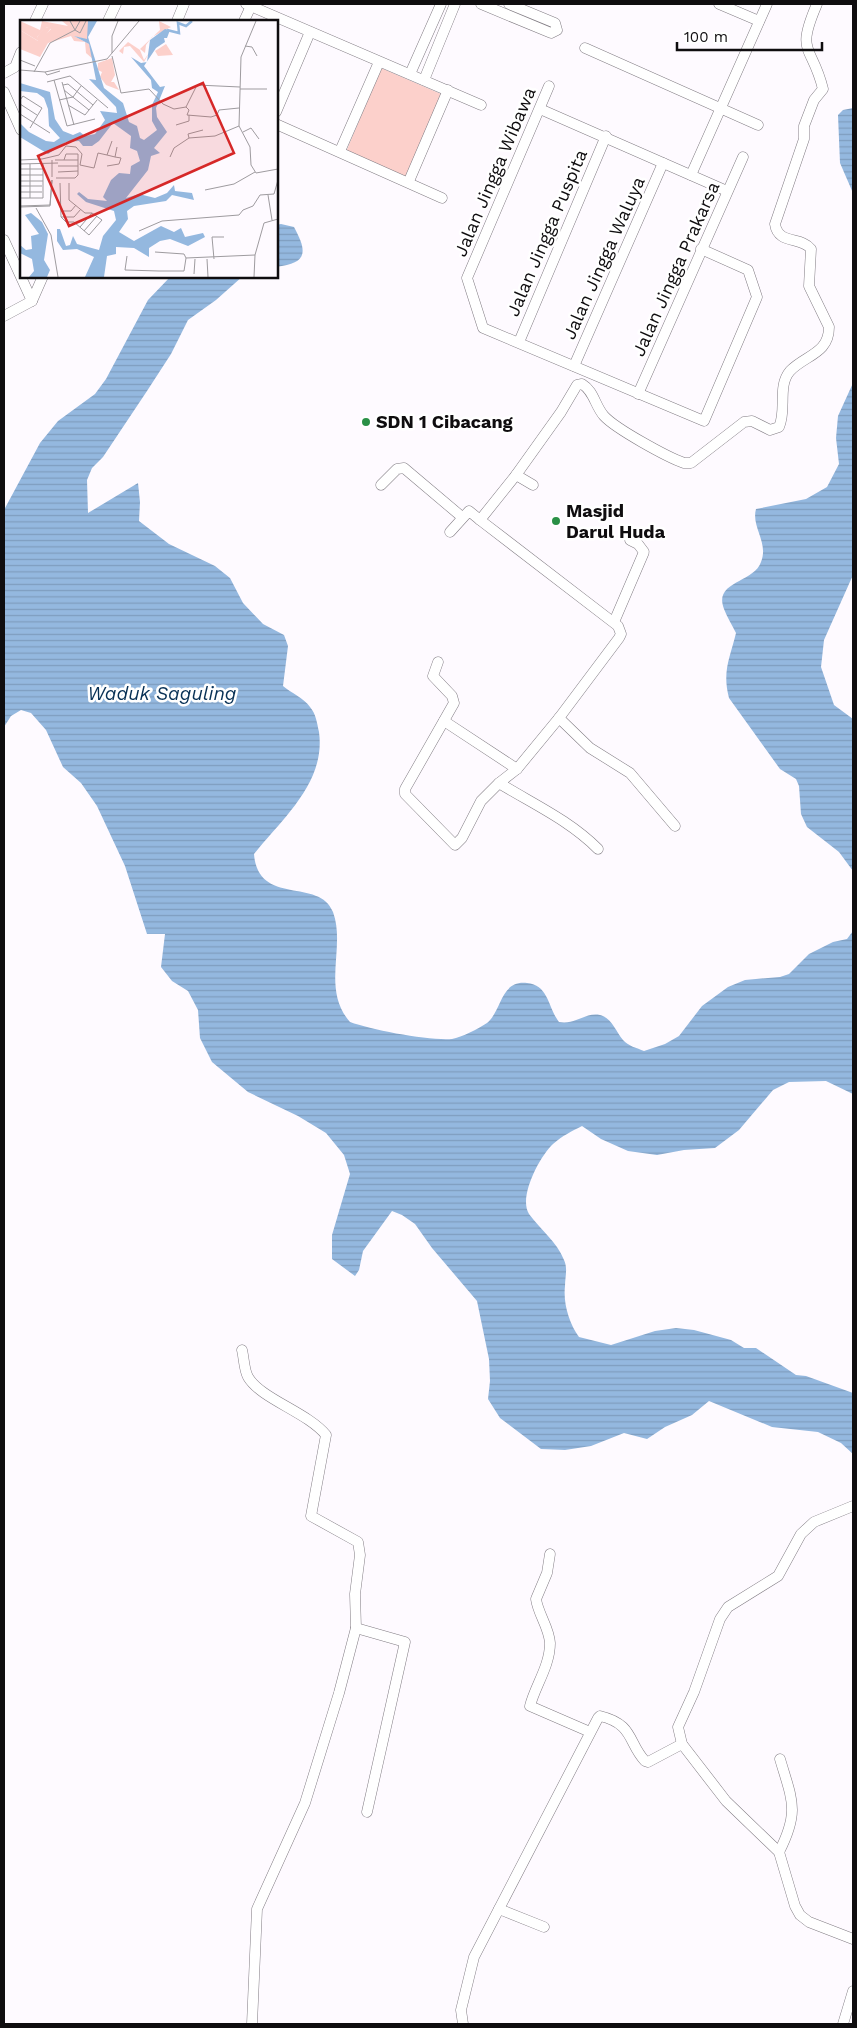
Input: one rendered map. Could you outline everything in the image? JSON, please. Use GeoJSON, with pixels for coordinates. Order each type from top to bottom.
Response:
{"type":"FeatureCollection","features":[{"type":"Feature","properties":{"kind":"street"},"geometry":{"type":"LineString","coordinates":[[35,20],[43,4]]}},
{"type":"Feature","properties":{"kind":"street"},"geometry":{"type":"LineString","coordinates":[[108,20],[116,4]]}},
{"type":"Feature","properties":{"kind":"street"},"geometry":{"type":"LineString","coordinates":[[177,20],[184,4]]}},
{"type":"Feature","properties":{"kind":"street"},"geometry":{"type":"LineString","coordinates":[[410,74],[441,4]]}},
{"type":"Feature","properties":{"kind":"street"},"geometry":{"type":"LineString","coordinates":[[424,80],[455,4]]}},
{"type":"Feature","properties":{"kind":"street"},"geometry":{"type":"LineString","coordinates":[[481,4],[551,33],[558,30],[555,24],[509,4]]}},
{"type":"Feature","properties":{"kind":"street"},"geometry":{"type":"LineString","coordinates":[[719,4],[759,22]]}},
{"type":"Feature","properties":{"kind":"street"},"geometry":{"type":"LineString","coordinates":[[691,175],[767,4]]}},
{"type":"Feature","properties":{"kind":"street"},"geometry":{"type":"LineString","coordinates":[[480,520],[516,475],[561,412],[574,387],[580,384],[588,388],[605,417],[645,444],[684,463],[691,464],[744,422],[752,421],[770,430],[779,427],[783,391],[789,372],[821,350],[829,334],[829,328],[809,286],[812,249],[807,244],[781,237],[776,230],[775,224],[804,139],[804,126],[814,100],[823,89],[805,40],[807,28],[818,4]]}},
{"type":"Feature","properties":{"kind":"street"},"geometry":{"type":"LineString","coordinates":[[244,20],[248,5],[481,105]]}},
{"type":"Feature","properties":{"kind":"street"},"geometry":{"type":"LineString","coordinates":[[278,107],[310,32]]}},
{"type":"Feature","properties":{"kind":"street"},"geometry":{"type":"LineString","coordinates":[[585,48],[758,125]]}},
{"type":"Feature","properties":{"kind":"street"},"geometry":{"type":"LineString","coordinates":[[4,72],[15,67],[20,54]]}},
{"type":"Feature","properties":{"kind":"street"},"geometry":{"type":"LineString","coordinates":[[340,151],[379,62]]}},
{"type":"Feature","properties":{"kind":"street","name":"Jalan Jingga Wibawa"},"geometry":{"type":"LineString","coordinates":[[519,342],[483,328],[467,278],[549,86]]}},
{"type":"Feature","properties":{"kind":"street"},"geometry":{"type":"LineString","coordinates":[[409,182],[448,90]]}},
{"type":"Feature","properties":{"kind":"street"},"geometry":{"type":"LineString","coordinates":[[4,92],[20,128]]}},
{"type":"Feature","properties":{"kind":"street"},"geometry":{"type":"LineString","coordinates":[[540,109],[606,136],[727,191]]}},
{"type":"Feature","properties":{"kind":"street"},"geometry":{"type":"LineString","coordinates":[[278,125],[442,198]]}},
{"type":"Feature","properties":{"kind":"street","name":"Jalan Jingga Puspita"},"geometry":{"type":"LineString","coordinates":[[519,342],[606,136]]}},
{"type":"Feature","properties":{"kind":"street","name":"Jalan Jingga Prakarsa"},"geometry":{"type":"LineString","coordinates":[[638,394],[743,157]]}},
{"type":"Feature","properties":{"kind":"street","name":"Jalan Jingga Waluya"},"geometry":{"type":"LineString","coordinates":[[574,366],[664,162]]}},
{"type":"Feature","properties":{"kind":"street"},"geometry":{"type":"LineString","coordinates":[[4,240],[20,275]]}},
{"type":"Feature","properties":{"kind":"street"},"geometry":{"type":"LineString","coordinates":[[519,342],[704,421],[757,297],[748,270],[701,250]]}},
{"type":"Feature","properties":{"kind":"street"},"geometry":{"type":"LineString","coordinates":[[21,278],[32,301]]}},
{"type":"Feature","properties":{"kind":"street"},"geometry":{"type":"LineString","coordinates":[[4,316],[32,301],[41,278]]}},
{"type":"Feature","properties":{"kind":"street"},"geometry":{"type":"LineString","coordinates":[[381,485],[396,469],[404,468],[462,517]]}},
{"type":"Feature","properties":{"kind":"street"},"geometry":{"type":"LineString","coordinates":[[516,475],[533,485]]}},
{"type":"Feature","properties":{"kind":"street"},"geometry":{"type":"LineString","coordinates":[[438,662],[433,676],[454,699],[444,721],[405,789],[405,794],[455,845],[462,838],[481,801],[498,783],[517,769],[559,718],[619,638],[620,631],[614,622],[470,511],[462,517],[450,532]]}},
{"type":"Feature","properties":{"kind":"street"},"geometry":{"type":"LineString","coordinates":[[614,622],[644,552],[638,544],[630,540]]}},
{"type":"Feature","properties":{"kind":"street"},"geometry":{"type":"LineString","coordinates":[[559,718],[590,748],[630,773],[675,826]]}},
{"type":"Feature","properties":{"kind":"street"},"geometry":{"type":"LineString","coordinates":[[444,721],[517,769]]}},
{"type":"Feature","properties":{"kind":"street"},"geometry":{"type":"LineString","coordinates":[[498,783],[558,818],[598,849]]}},
{"type":"Feature","properties":{"kind":"street"},"geometry":{"type":"LineString","coordinates":[[242,1350],[248,1376],[261,1389],[302,1414],[326,1435],[311,1516],[358,1542],[360,1555],[355,1594],[356,1628],[339,1693],[305,1803],[257,1909],[252,2024]]}},
{"type":"Feature","properties":{"kind":"street"},"geometry":{"type":"LineString","coordinates":[[853,1506],[819,1519],[801,1534],[778,1576],[736,1600],[728,1607],[720,1619],[694,1692],[678,1727],[682,1744],[726,1801],[779,1852],[795,1906],[800,1915],[809,1922],[853,1939]]}},
{"type":"Feature","properties":{"kind":"street"},"geometry":{"type":"LineString","coordinates":[[550,1554],[547,1572],[536,1599],[546,1624],[550,1644],[543,1674],[530,1706],[590,1732]]}},
{"type":"Feature","properties":{"kind":"street"},"geometry":{"type":"LineString","coordinates":[[356,1628],[403,1640],[405,1644],[367,1812]]}},
{"type":"Feature","properties":{"kind":"street"},"geometry":{"type":"LineString","coordinates":[[463,2024],[461,2010],[472,1963],[590,1732],[600,1716],[612,1720],[631,1735],[643,1760],[646,1762],[682,1744]]}},
{"type":"Feature","properties":{"kind":"street"},"geometry":{"type":"LineString","coordinates":[[779,1852],[790,1830],[793,1806],[780,1759]]}},
{"type":"Feature","properties":{"kind":"street"},"geometry":{"type":"LineString","coordinates":[[499,1909],[544,1927]]}},
{"type":"Feature","properties":{"kind":"street"},"geometry":{"type":"LineString","coordinates":[[843,2024],[853,1991]]}},
{"type":"Feature","properties":{"kind":"shaded area"},"geometry":{"type":"Polygon","coordinates":[[[381,68],[441,94],[406,177],[346,152],[381,68]]]}},
{"type":"Feature","properties":{"kind":"water"},"geometry":{"type":"Polygon","coordinates":[[[853,108],[853,193],[840,163],[838,115],[843,110],[853,108]]]}},
{"type":"Feature","properties":{"kind":"water"},"geometry":{"type":"Polygon","coordinates":[[[278,225],[294,227],[303,250],[302,255],[294,263],[278,267],[278,225]]]}},
{"type":"Feature","properties":{"kind":"water","name":"Waduk Saguling"},"geometry":{"type":"Polygon","coordinates":[[[169,278],[241,278],[216,300],[188,320],[171,354],[103,457],[92,468],[87,480],[88,513],[138,483],[139,521],[169,544],[215,566],[230,578],[243,603],[263,624],[284,635],[288,646],[283,686],[304,701],[312,710],[319,732],[319,750],[316,767],[300,798],[254,854],[258,870],[266,881],[290,890],[316,896],[326,902],[333,912],[337,939],[335,982],[337,996],[341,1009],[350,1022],[401,1034],[452,1039],[460,1037],[487,1023],[492,1018],[502,997],[511,986],[518,983],[527,983],[540,988],[559,1022],[570,1022],[590,1015],[600,1015],[611,1022],[625,1042],[644,1051],[665,1044],[679,1036],[702,1006],[728,987],[745,980],[780,977],[789,974],[809,954],[833,942],[847,939],[853,931],[853,1094],[826,1081],[789,1082],[773,1090],[739,1130],[715,1148],[684,1150],[657,1155],[628,1151],[601,1139],[582,1126],[553,1144],[542,1158],[528,1188],[526,1207],[529,1214],[561,1253],[566,1269],[566,1306],[579,1337],[611,1345],[655,1331],[676,1328],[694,1330],[731,1340],[744,1348],[756,1348],[796,1375],[806,1376],[853,1393],[853,1454],[841,1443],[818,1432],[772,1427],[709,1401],[692,1415],[665,1427],[647,1439],[624,1433],[591,1446],[565,1450],[541,1449],[500,1418],[488,1399],[490,1381],[489,1359],[477,1301],[432,1248],[415,1224],[392,1211],[363,1251],[359,1270],[355,1276],[332,1259],[332,1235],[350,1174],[344,1155],[326,1133],[298,1116],[248,1092],[212,1062],[200,1038],[198,1010],[188,991],[172,981],[161,967],[165,934],[147,934],[125,866],[97,806],[81,783],[63,767],[46,730],[31,713],[21,710],[11,716],[4,727],[4,510],[40,443],[58,421],[95,394],[106,379],[148,300],[169,278]]]}},
{"type":"Feature","properties":{"kind":"water"},"geometry":{"type":"Polygon","coordinates":[[[853,383],[853,575],[824,640],[821,667],[834,705],[853,719],[853,871],[839,852],[807,827],[801,814],[799,786],[796,779],[780,769],[729,698],[726,680],[729,657],[736,633],[725,612],[722,600],[724,593],[729,587],[751,574],[761,562],[763,548],[756,522],[756,509],[806,499],[827,487],[839,464],[836,438],[838,416],[853,383]]]}},
{"type":"Feature","properties":{"kind":"place","name":"SDN 1 Cibacang"},"geometry":{"type":"Point","coordinates":[366,422]}},
{"type":"Feature","properties":{"kind":"place","name":"Masjid Darul Huda"},"geometry":{"type":"Point","coordinates":[556,521]}}]}
